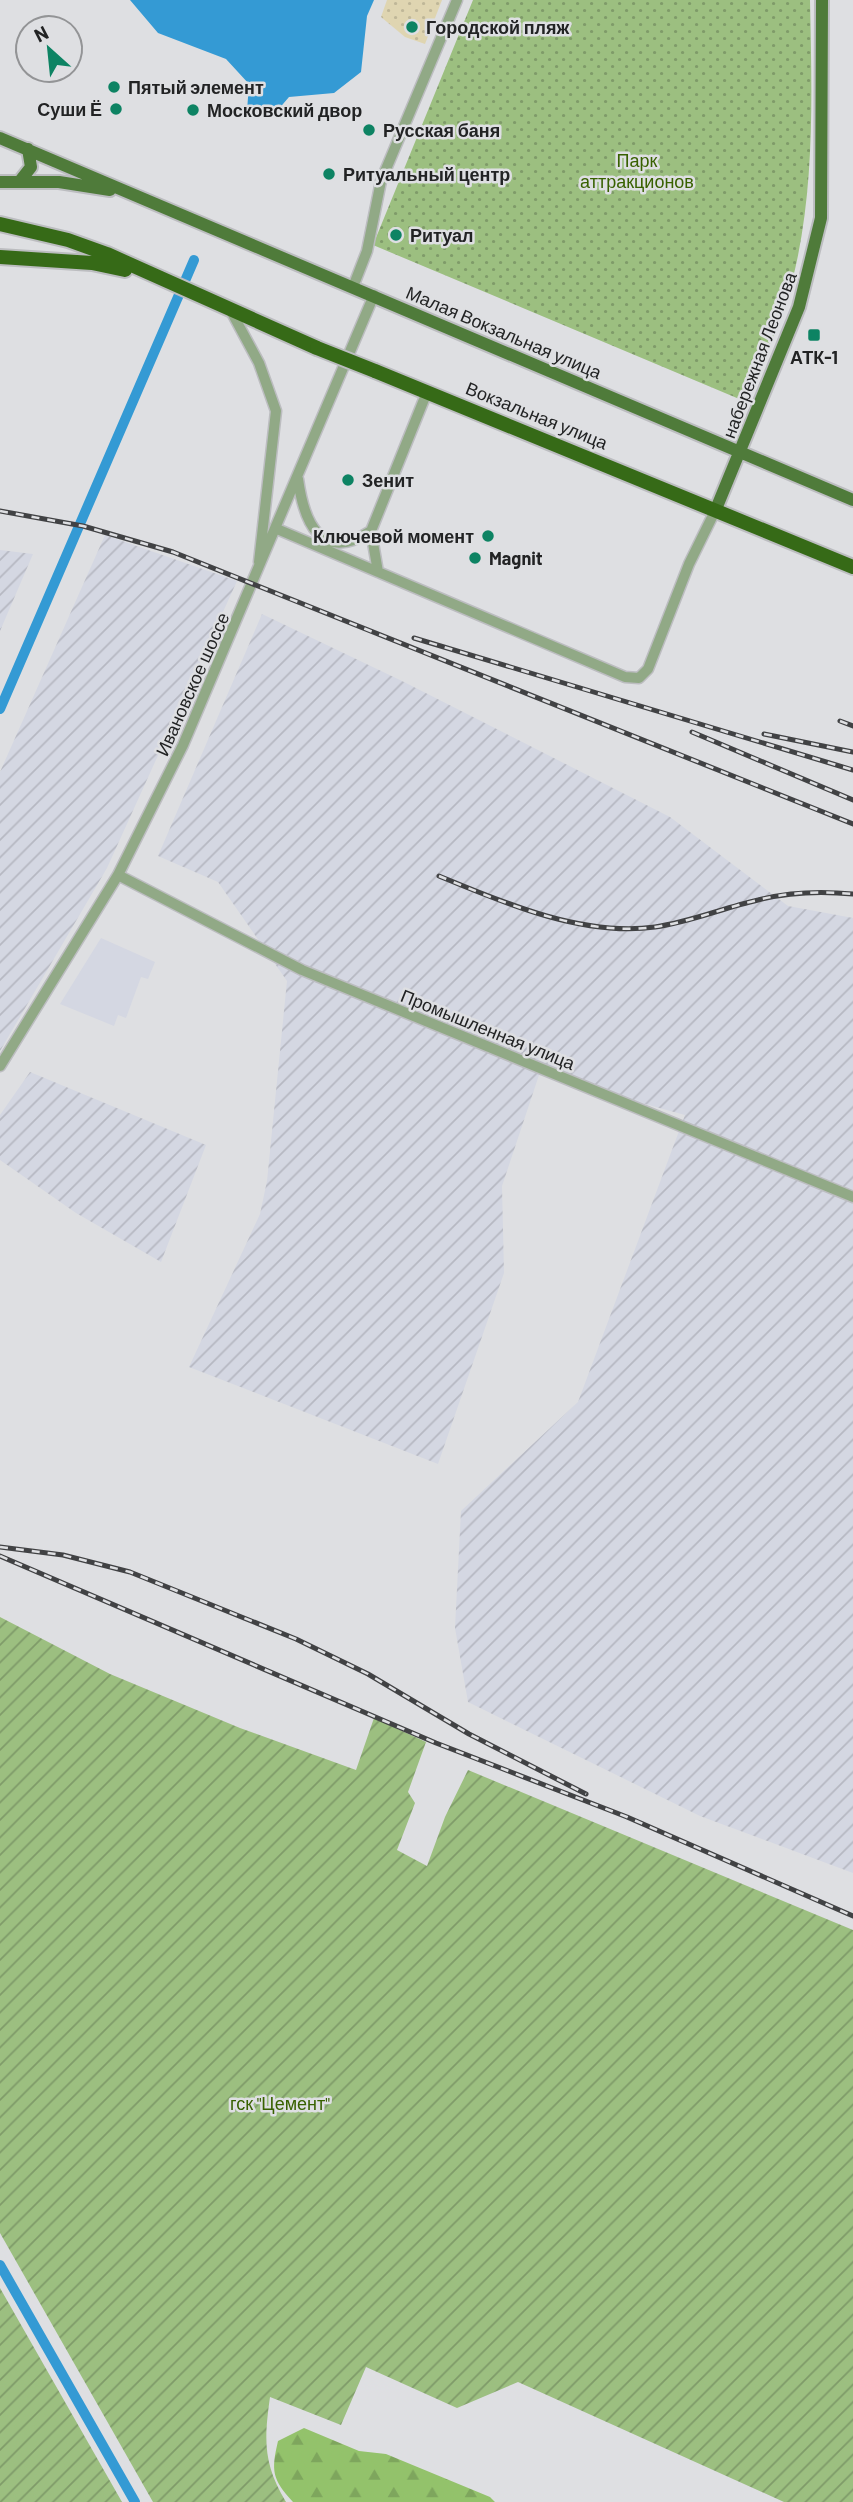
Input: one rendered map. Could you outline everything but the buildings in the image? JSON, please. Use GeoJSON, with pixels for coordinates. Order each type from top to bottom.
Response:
{"type":"FeatureCollection","features":[{"type":"Feature","properties":{"kind":"highway"},"geometry":{"type":"LineString","coordinates":[[0,224],[68,240],[107,254],[144,273]]}},
{"type":"Feature","properties":{"kind":"highway"},"geometry":{"type":"LineString","coordinates":[[0,257],[92,263],[144,273]]}},
{"type":"Feature","properties":{"kind":"highway","name":"Вокзальная улица"},"geometry":{"type":"LineString","coordinates":[[144,273],[317,348],[853,567]]}},
{"type":"Feature","properties":{"kind":"main road","name":"набережная Леонова"},"geometry":{"type":"LineString","coordinates":[[716,509],[799,307],[817,239],[821,218],[822,0]]}},
{"type":"Feature","properties":{"kind":"main road"},"geometry":{"type":"LineString","coordinates":[[0,138],[142,196]]}},
{"type":"Feature","properties":{"kind":"main road"},"geometry":{"type":"LineString","coordinates":[[20,181],[31,167],[28,149]]}},
{"type":"Feature","properties":{"kind":"main road"},"geometry":{"type":"LineString","coordinates":[[0,182],[96,187],[142,196]]}},
{"type":"Feature","properties":{"kind":"main road","name":"Малая Вокзальная улица"},"geometry":{"type":"LineString","coordinates":[[142,196],[853,500]]}},
{"type":"Feature","properties":{"kind":"street"},"geometry":{"type":"LineString","coordinates":[[353,287],[367,251],[381,181],[457,0]]}},
{"type":"Feature","properties":{"kind":"street","name":"Ивановское шоссе"},"geometry":{"type":"LineString","coordinates":[[0,1066],[118,875],[183,746],[374,295]]}},
{"type":"Feature","properties":{"kind":"street"},"geometry":{"type":"LineString","coordinates":[[231,311],[259,363],[275,411],[259,570]]}},
{"type":"Feature","properties":{"kind":"street"},"geometry":{"type":"LineString","coordinates":[[378,572],[371,531],[427,392]]}},
{"type":"Feature","properties":{"kind":"street"},"geometry":{"type":"LineString","coordinates":[[298,478],[302,508],[309,524],[323,538],[338,543],[356,540],[371,531]]}},
{"type":"Feature","properties":{"kind":"street"},"geometry":{"type":"LineString","coordinates":[[277,529],[625,677],[639,678],[648,669],[689,564],[716,509]]}},
{"type":"Feature","properties":{"kind":"street","name":"Промышленная улица"},"geometry":{"type":"LineString","coordinates":[[118,875],[302,970],[853,1197]]}},
{"type":"Feature","properties":{"kind":"shaded area"},"geometry":{"type":"Polygon","coordinates":[[[105,535],[237,581],[107,868],[0,1051],[0,772],[105,535]]]}},
{"type":"Feature","properties":{"kind":"shaded area"},"geometry":{"type":"Polygon","coordinates":[[[0,550],[33,554],[0,631],[0,550]]]}},
{"type":"Feature","properties":{"kind":"shaded area"},"geometry":{"type":"Polygon","coordinates":[[[262,614],[402,681],[670,817],[788,906],[853,918],[853,1873],[700,1816],[468,1702],[455,1628],[461,1511],[578,1402],[685,1115],[539,1075],[502,1186],[504,1273],[438,1464],[189,1367],[260,1214],[267,1181],[287,981],[218,882],[158,856],[262,614]]]}},
{"type":"Feature","properties":{"kind":"shaded area"},"geometry":{"type":"Polygon","coordinates":[[[101,938],[155,962],[148,979],[141,977],[126,1018],[118,1015],[114,1026],[60,1004],[101,938]]]}},
{"type":"Feature","properties":{"kind":"shaded area"},"geometry":{"type":"Polygon","coordinates":[[[30,1072],[206,1145],[161,1262],[76,1213],[0,1160],[0,1115],[30,1072]]]}},
{"type":"Feature","properties":{"kind":"green space","name":"Парк аттракционов"},"geometry":{"type":"Polygon","coordinates":[[[473,0],[810,0],[810,153],[803,229],[782,315],[744,401],[373,245],[473,0]]]}},
{"type":"Feature","properties":{"kind":"green space","name":"гск \"Цемент\""},"geometry":{"type":"Polygon","coordinates":[[[0,1617],[110,1674],[240,1728],[356,1770],[374,1718],[426,1742],[408,1792],[415,1803],[397,1850],[427,1866],[445,1817],[468,1770],[853,1930],[853,2502],[784,2502],[518,2382],[457,2408],[366,2367],[341,2425],[270,2397],[267,2451],[273,2476],[286,2502],[153,2502],[0,2233],[0,1617]]]}},
{"type":"Feature","properties":{"kind":"green space"},"geometry":{"type":"Polygon","coordinates":[[[0,2288],[122,2502],[0,2502],[0,2288]]]}},
{"type":"Feature","properties":{"kind":"green space"},"geometry":{"type":"Polygon","coordinates":[[[304,2428],[359,2451],[386,2454],[490,2497],[495,2502],[293,2502],[277,2481],[274,2460],[278,2441],[304,2428]]]}},
{"type":"Feature","properties":{"kind":"sand","name":"Городской пляж"},"geometry":{"type":"Polygon","coordinates":[[[387,0],[442,0],[425,44],[405,37],[381,17],[387,0]]]}},
{"type":"Feature","properties":{"kind":"water"},"geometry":{"type":"Polygon","coordinates":[[[130,0],[374,0],[367,16],[361,72],[334,93],[289,97],[271,118],[247,111],[249,84],[226,59],[158,33],[130,0]]]}},
{"type":"Feature","properties":{"kind":"waterway"},"geometry":{"type":"LineString","coordinates":[[0,709],[194,260]]}},
{"type":"Feature","properties":{"kind":"waterway"},"geometry":{"type":"LineString","coordinates":[[0,2265],[135,2502]]}},
{"type":"Feature","properties":{"kind":"railway"},"geometry":{"type":"LineString","coordinates":[[0,511],[83,526],[173,552],[853,824]]}},
{"type":"Feature","properties":{"kind":"railway"},"geometry":{"type":"LineString","coordinates":[[414,638],[853,770]]}},
{"type":"Feature","properties":{"kind":"railway"},"geometry":{"type":"LineString","coordinates":[[840,721],[853,726]]}},
{"type":"Feature","properties":{"kind":"railway"},"geometry":{"type":"LineString","coordinates":[[692,732],[853,800]]}},
{"type":"Feature","properties":{"kind":"railway"},"geometry":{"type":"LineString","coordinates":[[764,734],[853,752]]}},
{"type":"Feature","properties":{"kind":"railway"},"geometry":{"type":"LineString","coordinates":[[439,876],[544,915],[600,927],[628,929],[668,925],[781,895],[817,892],[853,894]]}},
{"type":"Feature","properties":{"kind":"railway"},"geometry":{"type":"LineString","coordinates":[[0,1547],[63,1555],[130,1572],[296,1639],[368,1674],[469,1734],[586,1794]]}},
{"type":"Feature","properties":{"kind":"railway"},"geometry":{"type":"LineString","coordinates":[[0,1556],[436,1743],[627,1817],[853,1916]]}},
{"type":"Feature","properties":{"kind":"place","name":"Городской пляж"},"geometry":{"type":"Point","coordinates":[412,27]}},
{"type":"Feature","properties":{"kind":"place","name":"Пятый элемент"},"geometry":{"type":"Point","coordinates":[114,87]}},
{"type":"Feature","properties":{"kind":"place","name":"Суши Ё"},"geometry":{"type":"Point","coordinates":[116,109]}},
{"type":"Feature","properties":{"kind":"place","name":"Московский двор"},"geometry":{"type":"Point","coordinates":[193,110]}},
{"type":"Feature","properties":{"kind":"place","name":"Русская баня"},"geometry":{"type":"Point","coordinates":[369,130]}},
{"type":"Feature","properties":{"kind":"place","name":"Ритуальный центр"},"geometry":{"type":"Point","coordinates":[329,174]}},
{"type":"Feature","properties":{"kind":"place","name":"Ритуал"},"geometry":{"type":"Point","coordinates":[396,235]}},
{"type":"Feature","properties":{"kind":"place","name":"АТК-1"},"geometry":{"type":"Point","coordinates":[814,335]}},
{"type":"Feature","properties":{"kind":"place","name":"Зенит"},"geometry":{"type":"Point","coordinates":[348,480]}},
{"type":"Feature","properties":{"kind":"place","name":"Ключевой момент"},"geometry":{"type":"Point","coordinates":[488,536]}},
{"type":"Feature","properties":{"kind":"place","name":"Magnit"},"geometry":{"type":"Point","coordinates":[475,558]}}]}
